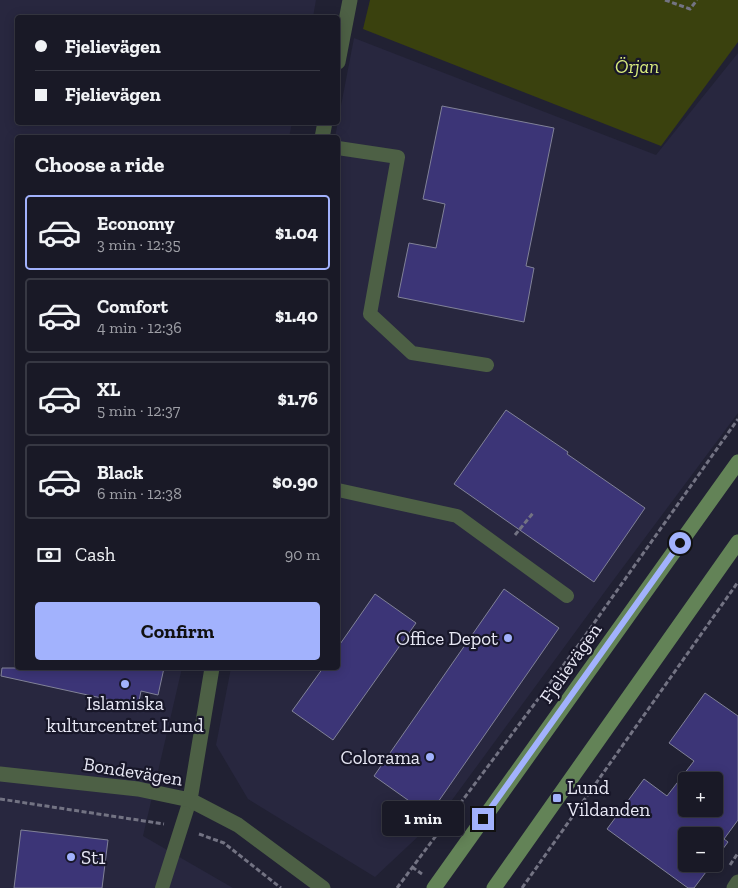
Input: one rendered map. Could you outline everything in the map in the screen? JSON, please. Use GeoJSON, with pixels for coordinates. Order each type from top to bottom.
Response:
{"type":"FeatureCollection","features":[{"type":"Feature","properties":{"kind":"main road","name":"Fjelievägen"},"geometry":{"type":"LineString","coordinates":[[434,888],[738,462]]}},
{"type":"Feature","properties":{"kind":"main road"},"geometry":{"type":"LineString","coordinates":[[494,888],[738,542]]}},
{"type":"Feature","properties":{"kind":"street"},"geometry":{"type":"LineString","coordinates":[[340,52],[350,0]]}},
{"type":"Feature","properties":{"kind":"street"},"geometry":{"type":"LineString","coordinates":[[190,800],[212,670]]}},
{"type":"Feature","properties":{"kind":"street","name":"Bondevägen"},"geometry":{"type":"LineString","coordinates":[[0,774],[138,789],[190,800],[238,825],[323,888]]}},
{"type":"Feature","properties":{"kind":"street"},"geometry":{"type":"LineString","coordinates":[[734,888],[738,882]]}},
{"type":"Feature","properties":{"kind":"lane"},"geometry":{"type":"LineString","coordinates":[[340,148],[398,157],[370,314],[412,353],[487,365]]}},
{"type":"Feature","properties":{"kind":"lane"},"geometry":{"type":"LineString","coordinates":[[340,490],[457,516],[567,596]]}},
{"type":"Feature","properties":{"kind":"lane"},"geometry":{"type":"LineString","coordinates":[[162,888],[190,800]]}},
{"type":"Feature","properties":{"kind":"path"},"geometry":{"type":"LineString","coordinates":[[665,0],[690,8],[697,0]]}},
{"type":"Feature","properties":{"kind":"path"},"geometry":{"type":"LineString","coordinates":[[397,888],[580,643],[738,419]]}},
{"type":"Feature","properties":{"kind":"path"},"geometry":{"type":"LineString","coordinates":[[515,535],[533,513]]}},
{"type":"Feature","properties":{"kind":"path"},"geometry":{"type":"LineString","coordinates":[[522,888],[738,582]]}},
{"type":"Feature","properties":{"kind":"path"},"geometry":{"type":"LineString","coordinates":[[0,799],[169,824],[182,828],[224,843],[281,888]]}},
{"type":"Feature","properties":{"kind":"shaded area"},"geometry":{"type":"Polygon","coordinates":[[[0,0],[316,0],[313,15],[15,15],[15,125],[292,125],[289,135],[15,135],[15,670],[182,670],[143,836],[233,888],[0,888],[0,0]]]}},
{"type":"Feature","properties":{"kind":"shaded area"},"geometry":{"type":"Polygon","coordinates":[[[354,38],[656,155],[738,53],[738,413],[441,815],[375,877],[248,799],[216,745],[231,670],[340,670],[340,135],[335,135],[337,125],[340,125],[340,111],[354,38]]]}},
{"type":"Feature","properties":{"kind":"green space","name":"Örjan"},"geometry":{"type":"Polygon","coordinates":[[[370,0],[738,0],[738,42],[661,146],[363,29],[370,0]]]}},
{"type":"Feature","properties":{"kind":"building"},"geometry":{"type":"Polygon","coordinates":[[[442,106],[554,128],[526,266],[534,268],[524,322],[398,297],[409,243],[436,248],[445,204],[423,199],[442,106]]]}},
{"type":"Feature","properties":{"kind":"building"},"geometry":{"type":"Polygon","coordinates":[[[506,410],[645,508],[594,582],[454,484],[506,410]]]}},
{"type":"Feature","properties":{"kind":"building"},"geometry":{"type":"Polygon","coordinates":[[[504,589],[559,628],[429,815],[374,776],[504,589]]]}},
{"type":"Feature","properties":{"kind":"building"},"geometry":{"type":"Polygon","coordinates":[[[375,594],[416,623],[333,740],[292,711],[322,670],[340,670],[340,644],[375,594]]]}},
{"type":"Feature","properties":{"kind":"building"},"geometry":{"type":"Polygon","coordinates":[[[2,668],[15,668],[15,670],[164,670],[158,695],[141,691],[138,706],[1,676],[2,668]]]}},
{"type":"Feature","properties":{"kind":"building"},"geometry":{"type":"Polygon","coordinates":[[[705,693],[738,716],[738,820],[724,839],[728,842],[723,849],[723,827],[678,827],[678,872],[706,872],[694,888],[688,888],[607,829],[644,779],[667,796],[678,782],[678,817],[723,817],[723,772],[686,772],[694,761],[669,743],[705,693]]]}},
{"type":"Feature","properties":{"kind":"building"},"geometry":{"type":"Polygon","coordinates":[[[21,830],[108,840],[102,888],[14,888],[21,830]]]}},
{"type":"Feature","properties":{"kind":"place","name":"Office Depot"},"geometry":{"type":"Point","coordinates":[508,638]}},
{"type":"Feature","properties":{"kind":"place","name":"Islamiska kulturcentret Lund"},"geometry":{"type":"Point","coordinates":[125,684]}},
{"type":"Feature","properties":{"kind":"place","name":"Colorama"},"geometry":{"type":"Point","coordinates":[430,757]}},
{"type":"Feature","properties":{"kind":"place","name":"Lund Vildanden"},"geometry":{"type":"Point","coordinates":[557,798]}},
{"type":"Feature","properties":{"kind":"place","name":"St1"},"geometry":{"type":"Point","coordinates":[71,857]}},
{"type":"Feature","properties":{"kind":"route"},"geometry":{"type":"LineString","coordinates":[[483,819],[680,543]]}}]}
